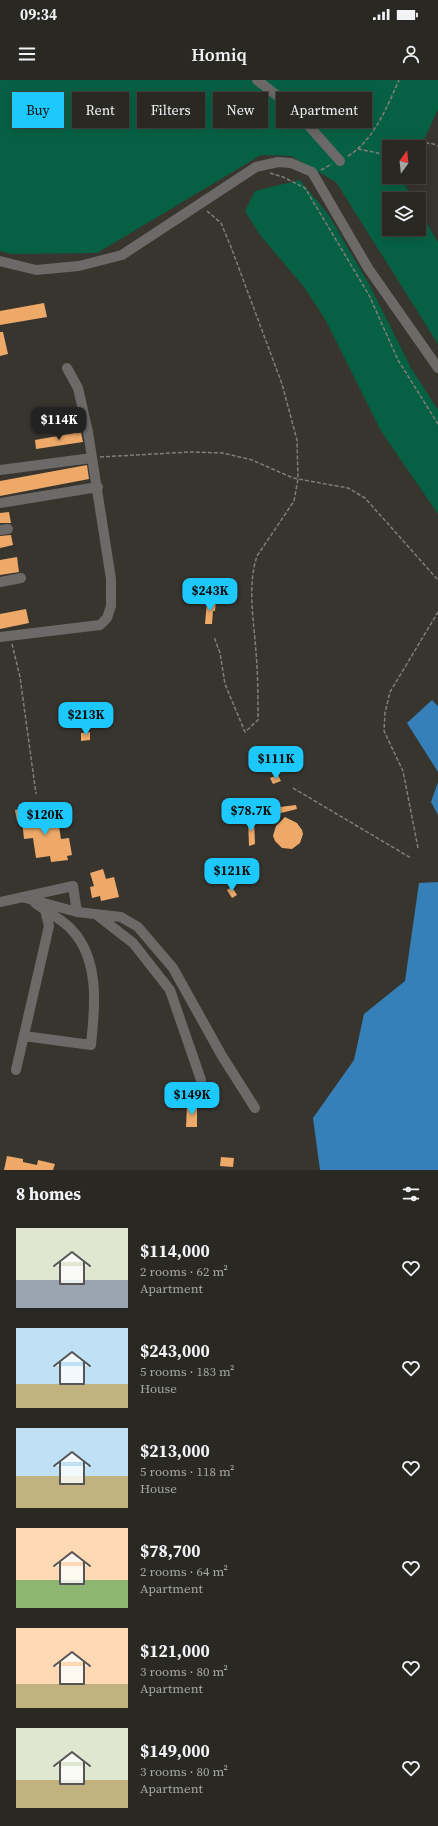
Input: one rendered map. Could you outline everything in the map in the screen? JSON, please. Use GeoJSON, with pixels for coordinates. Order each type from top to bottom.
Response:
{"type":"FeatureCollection","features":[{"type":"Feature","properties":{"kind":"street"},"geometry":{"type":"LineString","coordinates":[[257,80],[293,108],[340,161]]}},
{"type":"Feature","properties":{"kind":"street"},"geometry":{"type":"LineString","coordinates":[[0,261],[36,270],[79,266],[122,255],[256,167],[278,162],[291,163],[312,172],[368,268],[438,368]]}},
{"type":"Feature","properties":{"kind":"street"},"geometry":{"type":"LineString","coordinates":[[5,636],[100,625],[107,618],[111,606],[111,579],[98,487],[78,388],[67,368]]}},
{"type":"Feature","properties":{"kind":"street"},"geometry":{"type":"LineString","coordinates":[[0,470],[92,458]]}},
{"type":"Feature","properties":{"kind":"street"},"geometry":{"type":"LineString","coordinates":[[0,503],[98,487]]}},
{"type":"Feature","properties":{"kind":"street"},"geometry":{"type":"LineString","coordinates":[[0,582],[21,578]]}},
{"type":"Feature","properties":{"kind":"street"},"geometry":{"type":"LineString","coordinates":[[0,902],[25,898],[73,886],[77,912]]}},
{"type":"Feature","properties":{"kind":"street"},"geometry":{"type":"LineString","coordinates":[[24,1036],[91,1045],[95,999],[88,958],[73,931],[45,910],[25,898]]}},
{"type":"Feature","properties":{"kind":"street"},"geometry":{"type":"LineString","coordinates":[[25,898],[77,912],[121,917],[138,927],[173,968],[222,1056],[255,1108]]}},
{"type":"Feature","properties":{"kind":"street"},"geometry":{"type":"LineString","coordinates":[[16,1070],[49,926],[45,910]]}},
{"type":"Feature","properties":{"kind":"street"},"geometry":{"type":"LineString","coordinates":[[97,915],[133,943],[170,990],[201,1080]]}},
{"type":"Feature","properties":{"kind":"path"},"geometry":{"type":"LineString","coordinates":[[312,172],[340,161],[358,149],[382,117],[399,80]]}},
{"type":"Feature","properties":{"kind":"path"},"geometry":{"type":"LineString","coordinates":[[426,144],[433,143],[438,146]]}},
{"type":"Feature","properties":{"kind":"path"},"geometry":{"type":"LineString","coordinates":[[358,149],[382,155]]}},
{"type":"Feature","properties":{"kind":"path"},"geometry":{"type":"LineString","coordinates":[[266,165],[270,174],[283,176],[305,188],[369,295],[398,360],[438,424]]}},
{"type":"Feature","properties":{"kind":"path"},"geometry":{"type":"LineString","coordinates":[[198,206],[211,213],[221,222],[279,377],[297,440],[298,478],[294,501],[257,556],[254,565],[252,602],[258,685],[258,720],[245,732],[224,684],[220,653],[214,637]]}},
{"type":"Feature","properties":{"kind":"path"},"geometry":{"type":"LineString","coordinates":[[92,458],[190,452],[223,453],[252,460],[298,478],[348,488],[366,498],[438,580]]}},
{"type":"Feature","properties":{"kind":"path"},"geometry":{"type":"LineString","coordinates":[[418,848],[403,771],[384,731],[385,712],[390,692],[438,612]]}},
{"type":"Feature","properties":{"kind":"path"},"geometry":{"type":"LineString","coordinates":[[5,636],[21,684],[36,794]]}},
{"type":"Feature","properties":{"kind":"path"},"geometry":{"type":"LineString","coordinates":[[293,788],[411,858]]}},
{"type":"Feature","properties":{"kind":"green space"},"geometry":{"type":"Polygon","coordinates":[[[0,80],[438,80],[438,109],[424,140],[382,140],[382,184],[405,184],[409,192],[382,192],[382,236],[426,236],[426,222],[438,243],[438,344],[336,182],[291,156],[261,155],[97,253],[12,254],[0,251],[0,80]]]}},
{"type":"Feature","properties":{"kind":"green space"},"geometry":{"type":"Polygon","coordinates":[[[300,180],[328,214],[369,284],[411,368],[438,410],[438,514],[381,431],[325,319],[304,287],[260,235],[245,211],[255,191],[300,180]]]}},
{"type":"Feature","properties":{"kind":"water"},"geometry":{"type":"Polygon","coordinates":[[[432,700],[438,706],[438,772],[407,723],[432,700]]]}},
{"type":"Feature","properties":{"kind":"water"},"geometry":{"type":"Polygon","coordinates":[[[438,782],[438,815],[431,802],[438,782]]]}},
{"type":"Feature","properties":{"kind":"water"},"geometry":{"type":"Polygon","coordinates":[[[438,882],[438,1170],[320,1170],[313,1118],[354,1060],[364,1014],[405,981],[419,883],[438,882]]]}},
{"type":"Feature","properties":{"kind":"building"},"geometry":{"type":"Polygon","coordinates":[[[44,303],[47,317],[0,325],[0,311],[44,303]]]}},
{"type":"Feature","properties":{"kind":"building"},"geometry":{"type":"Polygon","coordinates":[[[0,332],[3,332],[8,354],[0,356],[0,332]]]}},
{"type":"Feature","properties":{"kind":"building"},"geometry":{"type":"Polygon","coordinates":[[[81,432],[83,442],[36,449],[35,440],[81,432]]]}},
{"type":"Feature","properties":{"kind":"building"},"geometry":{"type":"Polygon","coordinates":[[[87,465],[89,479],[0,496],[0,481],[87,465]]]}},
{"type":"Feature","properties":{"kind":"building"},"geometry":{"type":"Polygon","coordinates":[[[9,512],[11,523],[0,523],[0,513],[9,512]]]}},
{"type":"Feature","properties":{"kind":"building"},"geometry":{"type":"Polygon","coordinates":[[[11,535],[13,545],[0,548],[0,536],[11,535]]]}},
{"type":"Feature","properties":{"kind":"building"},"geometry":{"type":"Polygon","coordinates":[[[17,557],[19,572],[0,575],[0,560],[17,557]]]}},
{"type":"Feature","properties":{"kind":"building"},"geometry":{"type":"Polygon","coordinates":[[[207,601],[216,602],[215,611],[213,611],[212,624],[205,624],[207,601]]]}},
{"type":"Feature","properties":{"kind":"building"},"geometry":{"type":"Polygon","coordinates":[[[26,609],[29,623],[0,629],[0,614],[26,609]]]}},
{"type":"Feature","properties":{"kind":"building"},"geometry":{"type":"Polygon","coordinates":[[[90,732],[90,740],[81,741],[81,733],[90,732]]]}},
{"type":"Feature","properties":{"kind":"building"},"geometry":{"type":"Polygon","coordinates":[[[278,775],[281,781],[273,784],[270,778],[278,775]]]}},
{"type":"Feature","properties":{"kind":"building"},"geometry":{"type":"Polygon","coordinates":[[[279,805],[280,807],[296,805],[297,809],[269,816],[267,808],[279,805]]]}},
{"type":"Feature","properties":{"kind":"building"},"geometry":{"type":"Polygon","coordinates":[[[27,808],[29,818],[57,814],[61,839],[69,838],[72,855],[67,856],[68,860],[51,862],[50,856],[36,858],[33,838],[24,839],[22,820],[17,821],[15,810],[27,808]]]}},
{"type":"Feature","properties":{"kind":"building"},"geometry":{"type":"Polygon","coordinates":[[[285,817],[297,823],[303,834],[300,843],[292,849],[282,848],[275,841],[273,836],[276,826],[285,817]]]}},
{"type":"Feature","properties":{"kind":"building"},"geometry":{"type":"Polygon","coordinates":[[[248,819],[254,819],[255,844],[249,846],[248,819]]]}},
{"type":"Feature","properties":{"kind":"building"},"geometry":{"type":"Polygon","coordinates":[[[103,869],[106,879],[114,877],[119,897],[101,901],[100,896],[92,898],[90,887],[94,886],[90,873],[103,869]]]}},
{"type":"Feature","properties":{"kind":"building"},"geometry":{"type":"Polygon","coordinates":[[[232,887],[237,895],[232,898],[227,890],[232,887]]]}},
{"type":"Feature","properties":{"kind":"building"},"geometry":{"type":"Polygon","coordinates":[[[187,1105],[197,1106],[197,1127],[186,1127],[187,1105]]]}},
{"type":"Feature","properties":{"kind":"building"},"geometry":{"type":"Polygon","coordinates":[[[7,1156],[23,1159],[23,1162],[37,1165],[38,1160],[55,1164],[53,1170],[4,1170],[7,1156]]]}},
{"type":"Feature","properties":{"kind":"building"},"geometry":{"type":"Polygon","coordinates":[[[221,1157],[234,1158],[233,1167],[220,1166],[221,1157]]]}}]}
